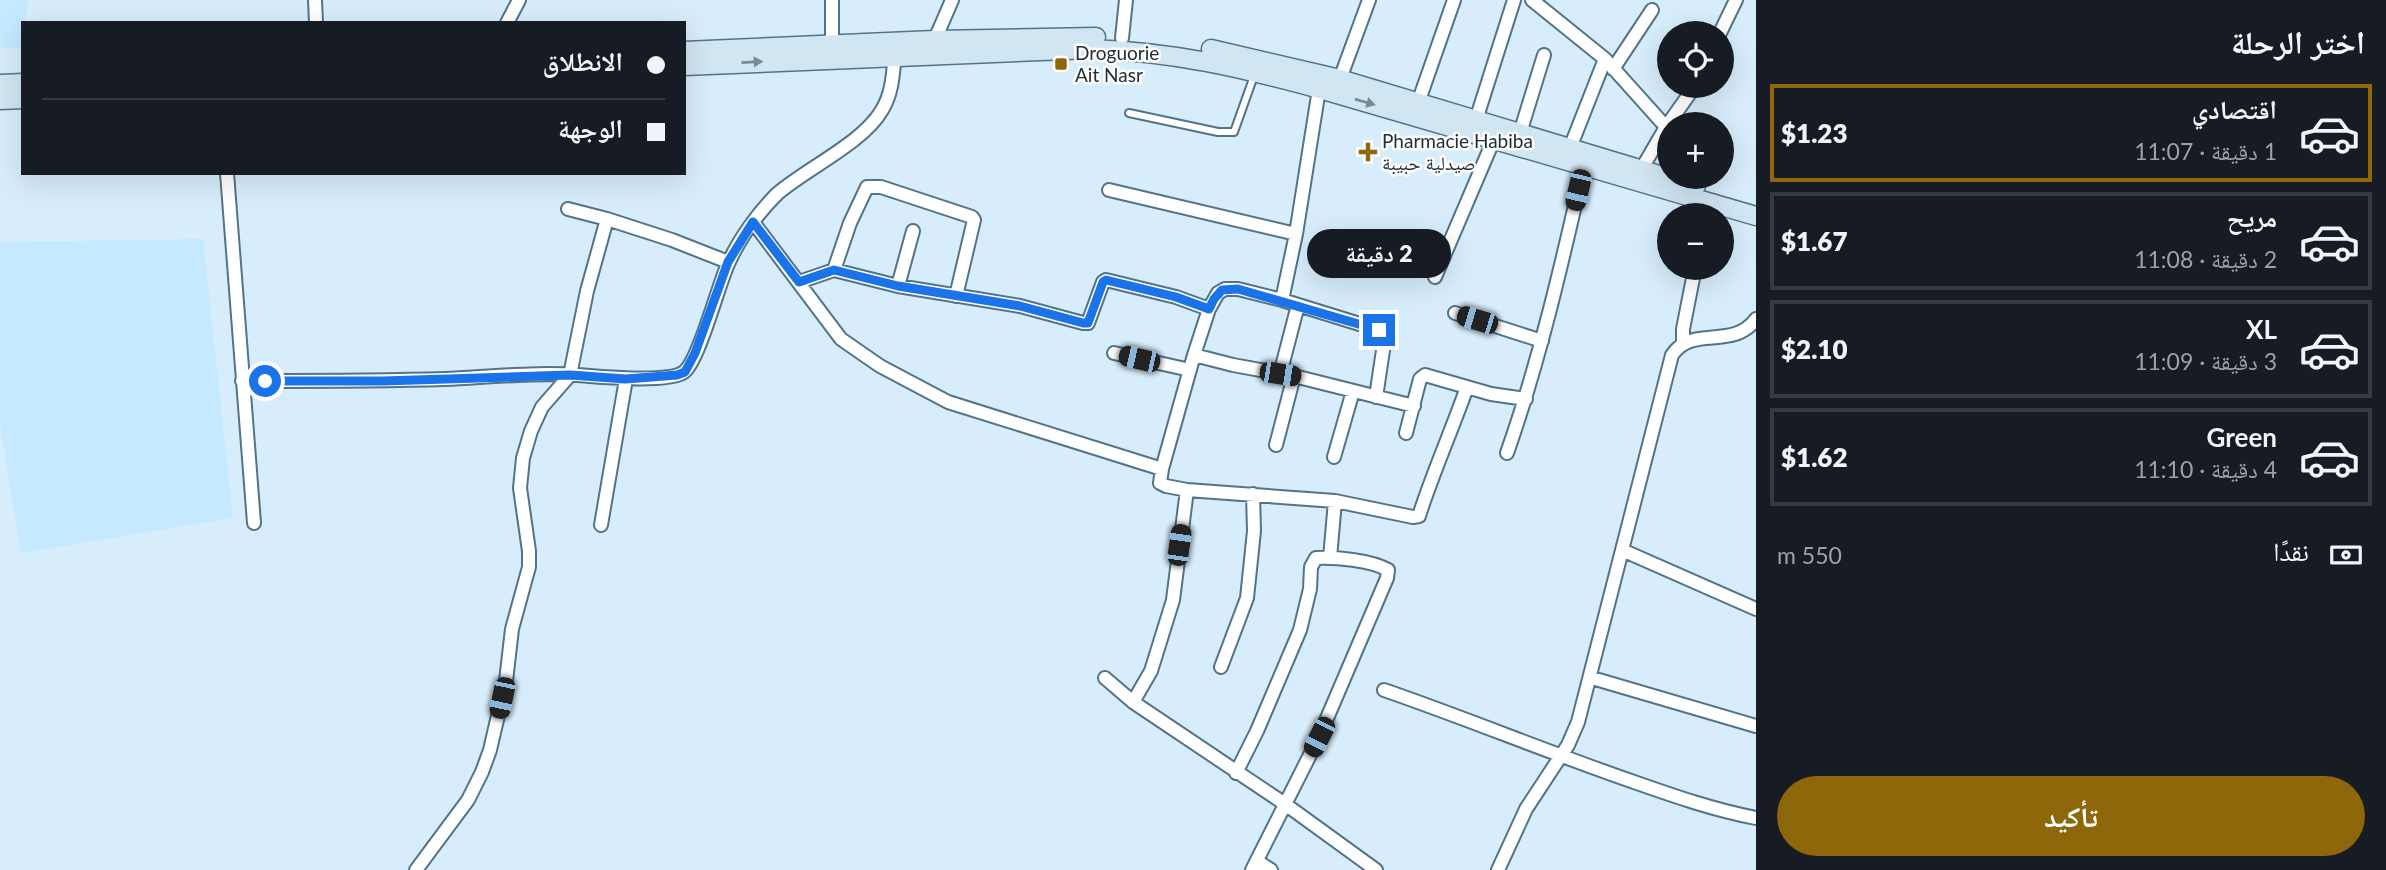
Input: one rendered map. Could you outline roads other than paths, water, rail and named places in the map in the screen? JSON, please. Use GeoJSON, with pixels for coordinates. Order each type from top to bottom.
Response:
{"type":"FeatureCollection","features":[{"type":"Feature","properties":{"kind":"main road"},"geometry":{"type":"LineString","coordinates":[[932,47],[1052,37],[1122,38],[1233,53],[1584,166],[1690,203]]}},
{"type":"Feature","properties":{"kind":"main road"},"geometry":{"type":"LineString","coordinates":[[686,51],[832,44],[896,48]]}},
{"type":"Feature","properties":{"kind":"main road"},"geometry":{"type":"LineString","coordinates":[[686,66],[932,47],[1126,50],[1192,57],[1321,82],[1340,79],[1756,204]]}},
{"type":"Feature","properties":{"kind":"main road"},"geometry":{"type":"LineString","coordinates":[[0,84],[21,83]]}},
{"type":"Feature","properties":{"kind":"main road"},"geometry":{"type":"LineString","coordinates":[[0,100],[21,99]]}},
{"type":"Feature","properties":{"kind":"main road"},"geometry":{"type":"LineString","coordinates":[[1734,213],[1756,216]]}},
{"type":"Feature","properties":{"kind":"street"},"geometry":{"type":"LineString","coordinates":[[315,0],[316,21]]}},
{"type":"Feature","properties":{"kind":"street"},"geometry":{"type":"LineString","coordinates":[[509,21],[519,0]]}},
{"type":"Feature","properties":{"kind":"street"},"geometry":{"type":"LineString","coordinates":[[832,0],[832,44]]}},
{"type":"Feature","properties":{"kind":"street"},"geometry":{"type":"LineString","coordinates":[[932,47],[952,0]]}},
{"type":"Feature","properties":{"kind":"street"},"geometry":{"type":"LineString","coordinates":[[1122,38],[1126,0]]}},
{"type":"Feature","properties":{"kind":"street"},"geometry":{"type":"LineString","coordinates":[[1340,79],[1369,0]]}},
{"type":"Feature","properties":{"kind":"street"},"geometry":{"type":"LineString","coordinates":[[1418,103],[1454,0]]}},
{"type":"Feature","properties":{"kind":"street"},"geometry":{"type":"LineString","coordinates":[[1476,120],[1514,0]]}},
{"type":"Feature","properties":{"kind":"street"},"geometry":{"type":"LineString","coordinates":[[1532,0],[1609,64],[1657,117]]}},
{"type":"Feature","properties":{"kind":"street"},"geometry":{"type":"LineString","coordinates":[[1725,21],[1735,0]]}},
{"type":"Feature","properties":{"kind":"street"},"geometry":{"type":"LineString","coordinates":[[1570,148],[1609,64],[1652,10]]}},
{"type":"Feature","properties":{"kind":"street"},"geometry":{"type":"LineString","coordinates":[[242,381],[383,381],[570,375],[626,379],[685,372],[695,353],[728,262],[753,222],[777,194],[863,133],[882,111],[890,92],[896,48]]}},
{"type":"Feature","properties":{"kind":"street"},"geometry":{"type":"LineString","coordinates":[[1520,133],[1544,55]]}},
{"type":"Feature","properties":{"kind":"street"},"geometry":{"type":"LineString","coordinates":[[1282,300],[1296,234],[1321,82]]}},
{"type":"Feature","properties":{"kind":"street"},"geometry":{"type":"LineString","coordinates":[[1435,277],[1494,139]]}},
{"type":"Feature","properties":{"kind":"street"},"geometry":{"type":"LineString","coordinates":[[1641,170],[1657,142]]}},
{"type":"Feature","properties":{"kind":"street"},"geometry":{"type":"LineString","coordinates":[[1507,453],[1526,399],[1551,309],[1584,166]]}},
{"type":"Feature","properties":{"kind":"street"},"geometry":{"type":"LineString","coordinates":[[227,175],[254,523]]}},
{"type":"Feature","properties":{"kind":"street"},"geometry":{"type":"LineString","coordinates":[[834,270],[850,223],[867,187],[881,187],[972,217],[974,220],[956,296]]}},
{"type":"Feature","properties":{"kind":"street"},"geometry":{"type":"LineString","coordinates":[[1109,191],[1296,234]]}},
{"type":"Feature","properties":{"kind":"street"},"geometry":{"type":"LineString","coordinates":[[568,209],[672,240],[728,262]]}},
{"type":"Feature","properties":{"kind":"street"},"geometry":{"type":"LineString","coordinates":[[416,870],[468,800],[490,750],[506,681],[512,629],[529,566],[520,488],[523,458],[542,407],[570,375],[587,291],[607,219]]}},
{"type":"Feature","properties":{"kind":"street"},"geometry":{"type":"LineString","coordinates":[[753,222],[826,322],[841,339],[880,366],[948,402],[1162,469]]}},
{"type":"Feature","properties":{"kind":"street"},"geometry":{"type":"LineString","coordinates":[[898,286],[913,231]]}},
{"type":"Feature","properties":{"kind":"street"},"geometry":{"type":"LineString","coordinates":[[799,282],[834,270],[898,286],[1020,306],[1088,323],[1106,280],[1176,297],[1209,309]]}},
{"type":"Feature","properties":{"kind":"street"},"geometry":{"type":"LineString","coordinates":[[1683,344],[1683,329],[1693,280]]}},
{"type":"Feature","properties":{"kind":"street"},"geometry":{"type":"LineString","coordinates":[[1376,397],[1385,337],[1379,330],[1282,300],[1238,289],[1225,289],[1218,293],[1209,309],[1160,483],[1187,491],[1335,501],[1419,516],[1467,387]]}},
{"type":"Feature","properties":{"kind":"street"},"geometry":{"type":"LineString","coordinates":[[1280,374],[1298,305]]}},
{"type":"Feature","properties":{"kind":"street"},"geometry":{"type":"LineString","coordinates":[[1455,313],[1542,341]]}},
{"type":"Feature","properties":{"kind":"street"},"geometry":{"type":"LineString","coordinates":[[1498,870],[1526,809],[1568,745],[1578,722],[1670,361],[1675,351],[1683,344],[1701,338],[1732,336],[1748,329],[1755,321]]}},
{"type":"Feature","properties":{"kind":"street"},"geometry":{"type":"LineString","coordinates":[[1114,353],[1190,370]]}},
{"type":"Feature","properties":{"kind":"street"},"geometry":{"type":"LineString","coordinates":[[1194,355],[1415,406]]}},
{"type":"Feature","properties":{"kind":"street"},"geometry":{"type":"LineString","coordinates":[[1406,433],[1420,379],[1424,375],[1492,394],[1526,399]]}},
{"type":"Feature","properties":{"kind":"street"},"geometry":{"type":"LineString","coordinates":[[1276,445],[1294,376]]}},
{"type":"Feature","properties":{"kind":"street"},"geometry":{"type":"LineString","coordinates":[[601,525],[626,379]]}},
{"type":"Feature","properties":{"kind":"street"},"geometry":{"type":"LineString","coordinates":[[1334,457],[1353,391]]}},
{"type":"Feature","properties":{"kind":"street"},"geometry":{"type":"LineString","coordinates":[[1133,702],[1151,671],[1173,600],[1187,491]]}},
{"type":"Feature","properties":{"kind":"street"},"geometry":{"type":"LineString","coordinates":[[1221,667],[1247,598],[1254,531],[1253,495]]}},
{"type":"Feature","properties":{"kind":"street"},"geometry":{"type":"LineString","coordinates":[[1330,558],[1335,501]]}},
{"type":"Feature","properties":{"kind":"street"},"geometry":{"type":"LineString","coordinates":[[1622,550],[1756,609]]}},
{"type":"Feature","properties":{"kind":"street"},"geometry":{"type":"LineString","coordinates":[[1236,773],[1257,732],[1300,631],[1310,589],[1312,562],[1316,558],[1330,558],[1380,565],[1388,570],[1387,578],[1319,737],[1254,866],[1272,870]]}},
{"type":"Feature","properties":{"kind":"street"},"geometry":{"type":"LineString","coordinates":[[1105,678],[1133,702],[1236,773],[1285,803],[1356,864],[1376,870]]}},
{"type":"Feature","properties":{"kind":"street"},"geometry":{"type":"LineString","coordinates":[[1591,678],[1756,726]]}},
{"type":"Feature","properties":{"kind":"street"},"geometry":{"type":"LineString","coordinates":[[1384,690],[1468,719],[1559,756],[1721,811],[1756,818]]}},
{"type":"Feature","properties":{"kind":"lane"},"geometry":{"type":"LineString","coordinates":[[1129,113],[1218,132],[1234,132],[1255,71]]}},
{"type":"Feature","properties":{"kind":"place","name":"Droguorie Ait Nasr"},"geometry":{"type":"Point","coordinates":[1061,64]}},
{"type":"Feature","properties":{"kind":"place","name":"Pharmacie Habiba صيدلية حبيبة"},"geometry":{"type":"Point","coordinates":[1368,152]}}]}
